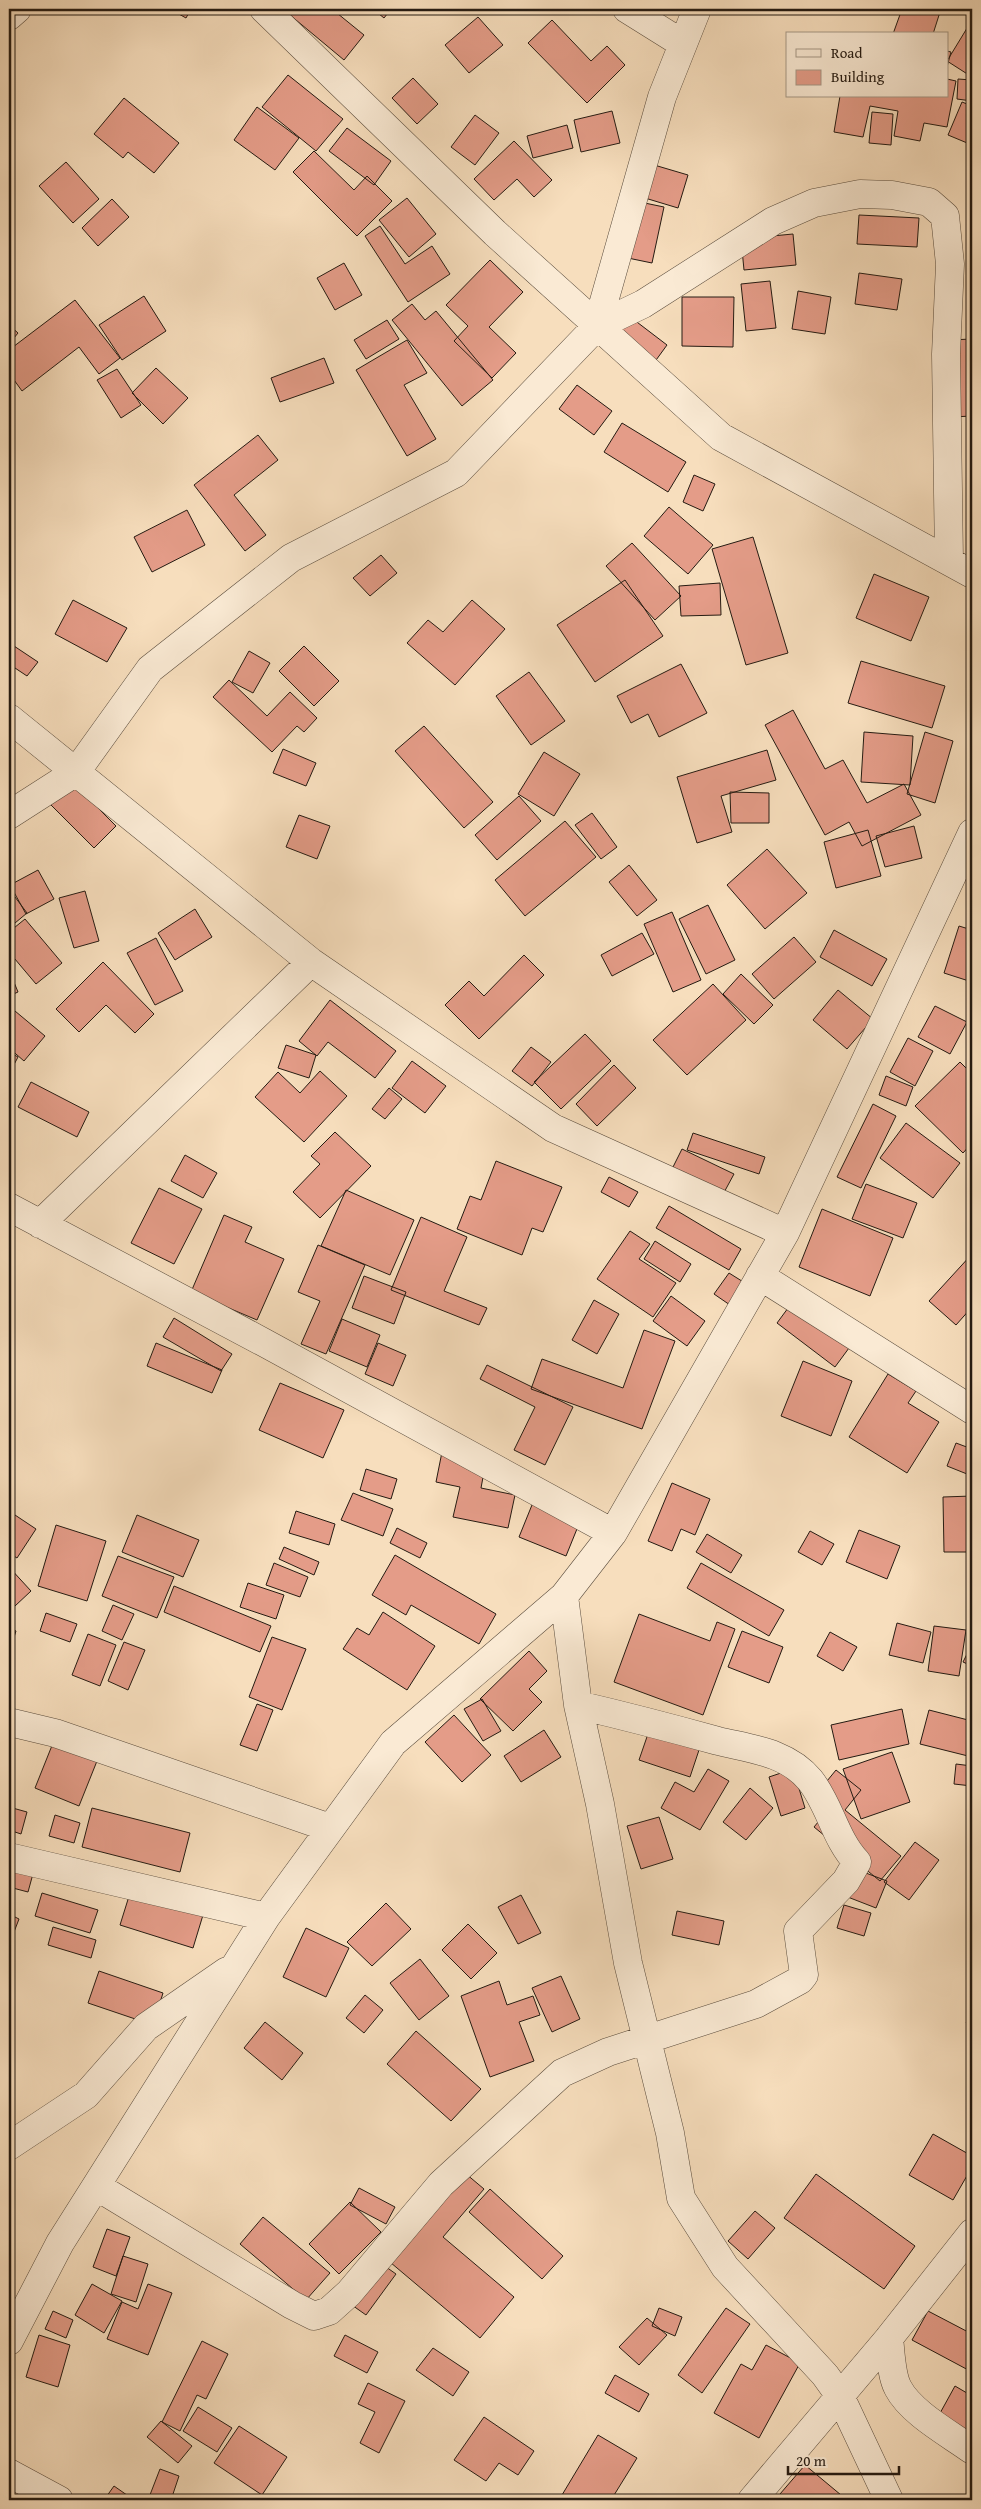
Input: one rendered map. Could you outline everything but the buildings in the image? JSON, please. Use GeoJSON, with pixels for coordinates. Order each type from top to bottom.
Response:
{"type":"FeatureCollection","features":[{"type":"Feature","properties":{"kind":"street"},"geometry":{"type":"LineString","coordinates":[[9,16],[17,9]]}},
{"type":"Feature","properties":{"kind":"street"},"geometry":{"type":"LineString","coordinates":[[264,9],[495,233],[721,437],[972,574]]}},
{"type":"Feature","properties":{"kind":"street"},"geometry":{"type":"LineString","coordinates":[[627,9],[684,44]]}},
{"type":"Feature","properties":{"kind":"street"},"geometry":{"type":"LineString","coordinates":[[597,326],[662,97],[697,9]]}},
{"type":"Feature","properties":{"kind":"street"},"geometry":{"type":"LineString","coordinates":[[9,815],[76,772],[150,669],[291,558],[456,473],[597,326],[643,304],[773,221],[814,203],[860,194],[892,195],[929,202],[945,216],[950,264],[946,354],[949,561]]}},
{"type":"Feature","properties":{"kind":"street"},"geometry":{"type":"LineString","coordinates":[[9,718],[311,962],[553,1128],[785,1233]]}},
{"type":"Feature","properties":{"kind":"street"},"geometry":{"type":"LineString","coordinates":[[9,2341],[60,2243],[266,1917],[393,1743],[564,1596],[613,1533],[785,1233],[972,833]]}},
{"type":"Feature","properties":{"kind":"street"},"geometry":{"type":"LineString","coordinates":[[40,1224],[311,962]]}},
{"type":"Feature","properties":{"kind":"street"},"geometry":{"type":"LineString","coordinates":[[9,1207],[263,1342],[613,1533]]}},
{"type":"Feature","properties":{"kind":"street"},"geometry":{"type":"LineString","coordinates":[[760,1276],[972,1410]]}},
{"type":"Feature","properties":{"kind":"street"},"geometry":{"type":"LineString","coordinates":[[564,1596],[578,1705],[600,1804],[628,1963],[670,2133],[681,2198],[726,2267],[825,2375],[840,2396],[889,2500]]}},
{"type":"Feature","properties":{"kind":"street"},"geometry":{"type":"LineString","coordinates":[[96,2186],[292,2306],[314,2316],[329,2311],[349,2294],[441,2184],[562,2073],[608,2052],[756,2004],[800,1980],[804,1976],[804,1966],[798,1931],[846,1881],[857,1862],[846,1851],[831,1815],[810,1781],[794,1765],[764,1751],[578,1705]]}},
{"type":"Feature","properties":{"kind":"street"},"geometry":{"type":"LineString","coordinates":[[9,1722],[54,1733],[330,1828]]}},
{"type":"Feature","properties":{"kind":"street"},"geometry":{"type":"LineString","coordinates":[[9,1857],[266,1917]]}},
{"type":"Feature","properties":{"kind":"street"},"geometry":{"type":"LineString","coordinates":[[9,2146],[86,2095],[146,2027],[236,1965]]}},
{"type":"Feature","properties":{"kind":"street"},"geometry":{"type":"LineString","coordinates":[[752,2500],[889,2338],[972,2233]]}},
{"type":"Feature","properties":{"kind":"street"},"geometry":{"type":"LineString","coordinates":[[889,2338],[897,2387],[906,2400],[932,2422],[972,2450]]}},
{"type":"Feature","properties":{"kind":"street"},"geometry":{"type":"LineString","coordinates":[[9,2473],[58,2500]]}}]}
